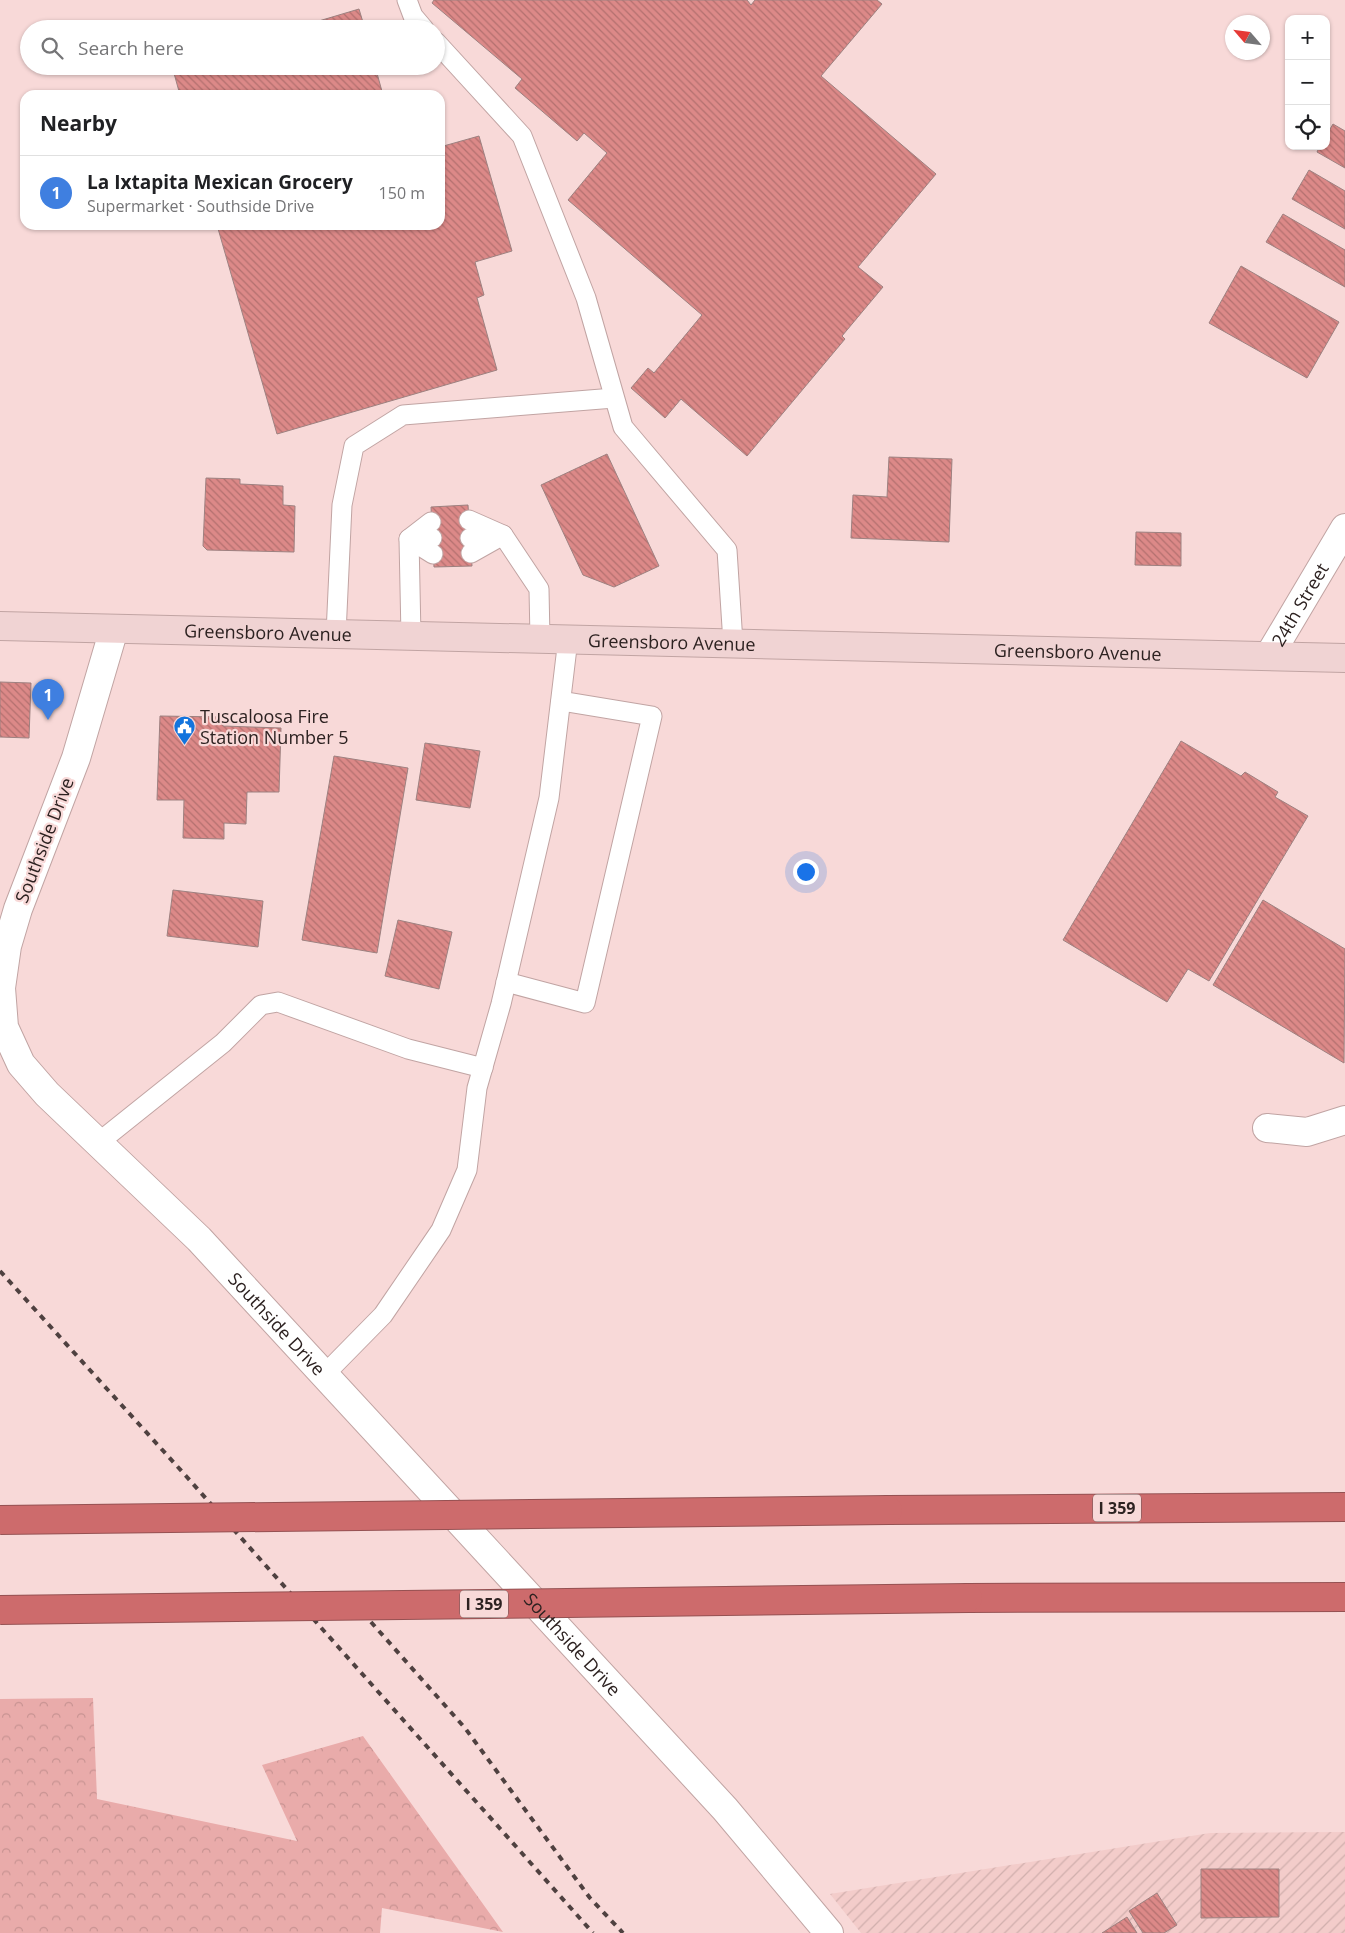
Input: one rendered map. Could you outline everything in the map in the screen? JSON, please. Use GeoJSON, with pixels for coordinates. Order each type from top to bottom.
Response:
{"type":"FeatureCollection","features":[{"type":"Feature","properties":{"kind":"highway","name":"I 359"},"geometry":{"type":"LineString","coordinates":[[0,1520],[1345,1507]]}},
{"type":"Feature","properties":{"kind":"highway","name":"I 359"},"geometry":{"type":"LineString","coordinates":[[0,1610],[968,1598],[1345,1597]]}},
{"type":"Feature","properties":{"kind":"main road","name":"Greensboro Avenue"},"geometry":{"type":"LineString","coordinates":[[0,626],[1345,658]]}},
{"type":"Feature","properties":{"kind":"street","name":"24th Street"},"geometry":{"type":"LineString","coordinates":[[1270,656],[1345,528]]}},
{"type":"Feature","properties":{"kind":"street","name":"Southside Drive"},"geometry":{"type":"LineString","coordinates":[[114,629],[76,758],[18,909],[6,946],[0,988],[4,1027],[21,1064],[47,1094],[199,1239],[725,1809],[829,1933]]}},
{"type":"Feature","properties":{"kind":"street"},"geometry":{"type":"LineString","coordinates":[[1267,1128],[1308,1132],[1345,1120]]}},
{"type":"Feature","properties":{"kind":"lane"},"geometry":{"type":"LineString","coordinates":[[408,0],[412,16],[416,20]]}},
{"type":"Feature","properties":{"kind":"lane"},"geometry":{"type":"LineString","coordinates":[[445,52],[522,136],[586,298],[623,427],[727,550],[733,643]]}},
{"type":"Feature","properties":{"kind":"lane"},"geometry":{"type":"LineString","coordinates":[[336,634],[342,505],[354,446],[403,415],[614,398]]}},
{"type":"Feature","properties":{"kind":"lane"},"geometry":{"type":"LineString","coordinates":[[503,535],[470,537],[503,535]]}},
{"type":"Feature","properties":{"kind":"lane"},"geometry":{"type":"LineString","coordinates":[[503,535],[539,589],[540,639]]}},
{"type":"Feature","properties":{"kind":"lane"},"geometry":{"type":"LineString","coordinates":[[411,636],[409,539],[432,538]]}},
{"type":"Feature","properties":{"kind":"lane"},"geometry":{"type":"LineString","coordinates":[[324,1375],[383,1315],[441,1230],[467,1170],[477,1088],[506,982],[548,798],[568,639]]}},
{"type":"Feature","properties":{"kind":"lane"},"geometry":{"type":"LineString","coordinates":[[506,982],[585,1003],[652,716],[561,701]]}},
{"type":"Feature","properties":{"kind":"lane"},"geometry":{"type":"LineString","coordinates":[[98,1143],[223,1042],[261,1005],[278,1002],[408,1049],[483,1068]]}},
{"type":"Feature","properties":{"kind":"shaded area"},"geometry":{"type":"Polygon","coordinates":[[[1345,1832],[1345,1933],[861,1933],[830,1894],[1210,1833],[1345,1832]]]}},
{"type":"Feature","properties":{"kind":"green space"},"geometry":{"type":"Polygon","coordinates":[[[93,1698],[97,1799],[297,1841],[262,1765],[363,1736],[503,1932],[382,1908],[380,1933],[0,1933],[0,1699],[93,1698]]]}},
{"type":"Feature","properties":{"kind":"building"},"geometry":{"type":"Polygon","coordinates":[[[434,0],[747,0],[751,5],[755,0],[877,0],[882,4],[821,76],[936,174],[858,267],[883,287],[842,336],[845,339],[747,456],[681,399],[665,418],[631,388],[648,368],[654,373],[702,315],[568,200],[607,153],[584,133],[577,141],[515,88],[522,79],[432,3],[434,0]]]}},
{"type":"Feature","properties":{"kind":"building"},"geometry":{"type":"Polygon","coordinates":[[[359,9],[362,20],[322,20],[359,9]]]}},
{"type":"Feature","properties":{"kind":"building"},"geometry":{"type":"Polygon","coordinates":[[[174,75],[377,75],[382,90],[179,90],[174,75]]]}},
{"type":"Feature","properties":{"kind":"building"},"geometry":{"type":"Polygon","coordinates":[[[1333,124],[1345,131],[1345,168],[1317,152],[1318,150],[1330,150],[1330,129],[1333,124]]]}},
{"type":"Feature","properties":{"kind":"building"},"geometry":{"type":"Polygon","coordinates":[[[479,136],[512,251],[475,262],[484,295],[477,298],[497,370],[277,434],[218,230],[445,230],[445,146],[479,136]]]}},
{"type":"Feature","properties":{"kind":"building"},"geometry":{"type":"Polygon","coordinates":[[[1309,170],[1345,191],[1345,229],[1292,199],[1309,170]]]}},
{"type":"Feature","properties":{"kind":"building"},"geometry":{"type":"Polygon","coordinates":[[[1283,214],[1345,250],[1345,287],[1266,242],[1283,214]]]}},
{"type":"Feature","properties":{"kind":"building"},"geometry":{"type":"Polygon","coordinates":[[[1241,266],[1339,322],[1307,378],[1209,323],[1241,266]]]}},
{"type":"Feature","properties":{"kind":"building"},"geometry":{"type":"Polygon","coordinates":[[[607,454],[659,566],[614,587],[583,575],[541,485],[607,454]]]}},
{"type":"Feature","properties":{"kind":"building"},"geometry":{"type":"Polygon","coordinates":[[[889,457],[952,459],[949,542],[851,538],[853,495],[887,497],[889,457]]]}},
{"type":"Feature","properties":{"kind":"building"},"geometry":{"type":"Polygon","coordinates":[[[206,478],[240,479],[240,484],[283,486],[283,505],[295,506],[294,552],[207,550],[203,546],[206,478]]]}},
{"type":"Feature","properties":{"kind":"building"},"geometry":{"type":"Polygon","coordinates":[[[468,505],[472,566],[434,567],[431,507],[468,505]]]}},
{"type":"Feature","properties":{"kind":"building"},"geometry":{"type":"Polygon","coordinates":[[[1136,532],[1181,533],[1181,566],[1135,565],[1136,532]]]}},
{"type":"Feature","properties":{"kind":"building"},"geometry":{"type":"Polygon","coordinates":[[[0,682],[31,683],[29,738],[0,737],[0,682]]]}},
{"type":"Feature","properties":{"kind":"building"},"geometry":{"type":"Polygon","coordinates":[[[160,716],[224,717],[223,726],[281,728],[279,792],[247,792],[246,824],[224,823],[224,839],[183,838],[184,800],[157,800],[160,716]]]}},
{"type":"Feature","properties":{"kind":"building"},"geometry":{"type":"Polygon","coordinates":[[[1181,741],[1241,776],[1245,772],[1278,792],[1275,797],[1308,816],[1209,981],[1188,969],[1167,1002],[1063,940],[1181,741]]]}},
{"type":"Feature","properties":{"kind":"building"},"geometry":{"type":"Polygon","coordinates":[[[425,743],[480,751],[470,808],[416,800],[425,743]]]}},
{"type":"Feature","properties":{"kind":"building"},"geometry":{"type":"Polygon","coordinates":[[[334,756],[408,768],[377,953],[302,940],[334,756]]]}},
{"type":"Feature","properties":{"kind":"building"},"geometry":{"type":"Polygon","coordinates":[[[173,890],[263,901],[258,947],[167,936],[173,890]]]}},
{"type":"Feature","properties":{"kind":"building"},"geometry":{"type":"Polygon","coordinates":[[[1263,900],[1345,949],[1344,1063],[1213,985],[1263,900]]]}},
{"type":"Feature","properties":{"kind":"building"},"geometry":{"type":"Polygon","coordinates":[[[398,920],[452,932],[439,989],[385,976],[398,920]]]}},
{"type":"Feature","properties":{"kind":"building"},"geometry":{"type":"Polygon","coordinates":[[[1201,1869],[1279,1869],[1279,1917],[1201,1918],[1201,1869]]]}},
{"type":"Feature","properties":{"kind":"building"},"geometry":{"type":"Polygon","coordinates":[[[1157,1893],[1177,1925],[1164,1933],[1143,1933],[1129,1911],[1157,1893]]]}},
{"type":"Feature","properties":{"kind":"building"},"geometry":{"type":"Polygon","coordinates":[[[1127,1917],[1137,1933],[1102,1933],[1127,1917]]]}},
{"type":"Feature","properties":{"kind":"railway"},"geometry":{"type":"LineString","coordinates":[[0,1271],[186,1476],[593,1933]]}},
{"type":"Feature","properties":{"kind":"railway"},"geometry":{"type":"LineString","coordinates":[[363,1613],[465,1728],[590,1898],[623,1933]]}},
{"type":"Feature","properties":{"kind":"place","name":"La Ixtapita Mexican Grocery"},"geometry":{"type":"Point","coordinates":[48,720]}},
{"type":"Feature","properties":{"kind":"place","name":"Tuscaloosa Fire Station Number 5"},"geometry":{"type":"Point","coordinates":[184,745]}}]}
